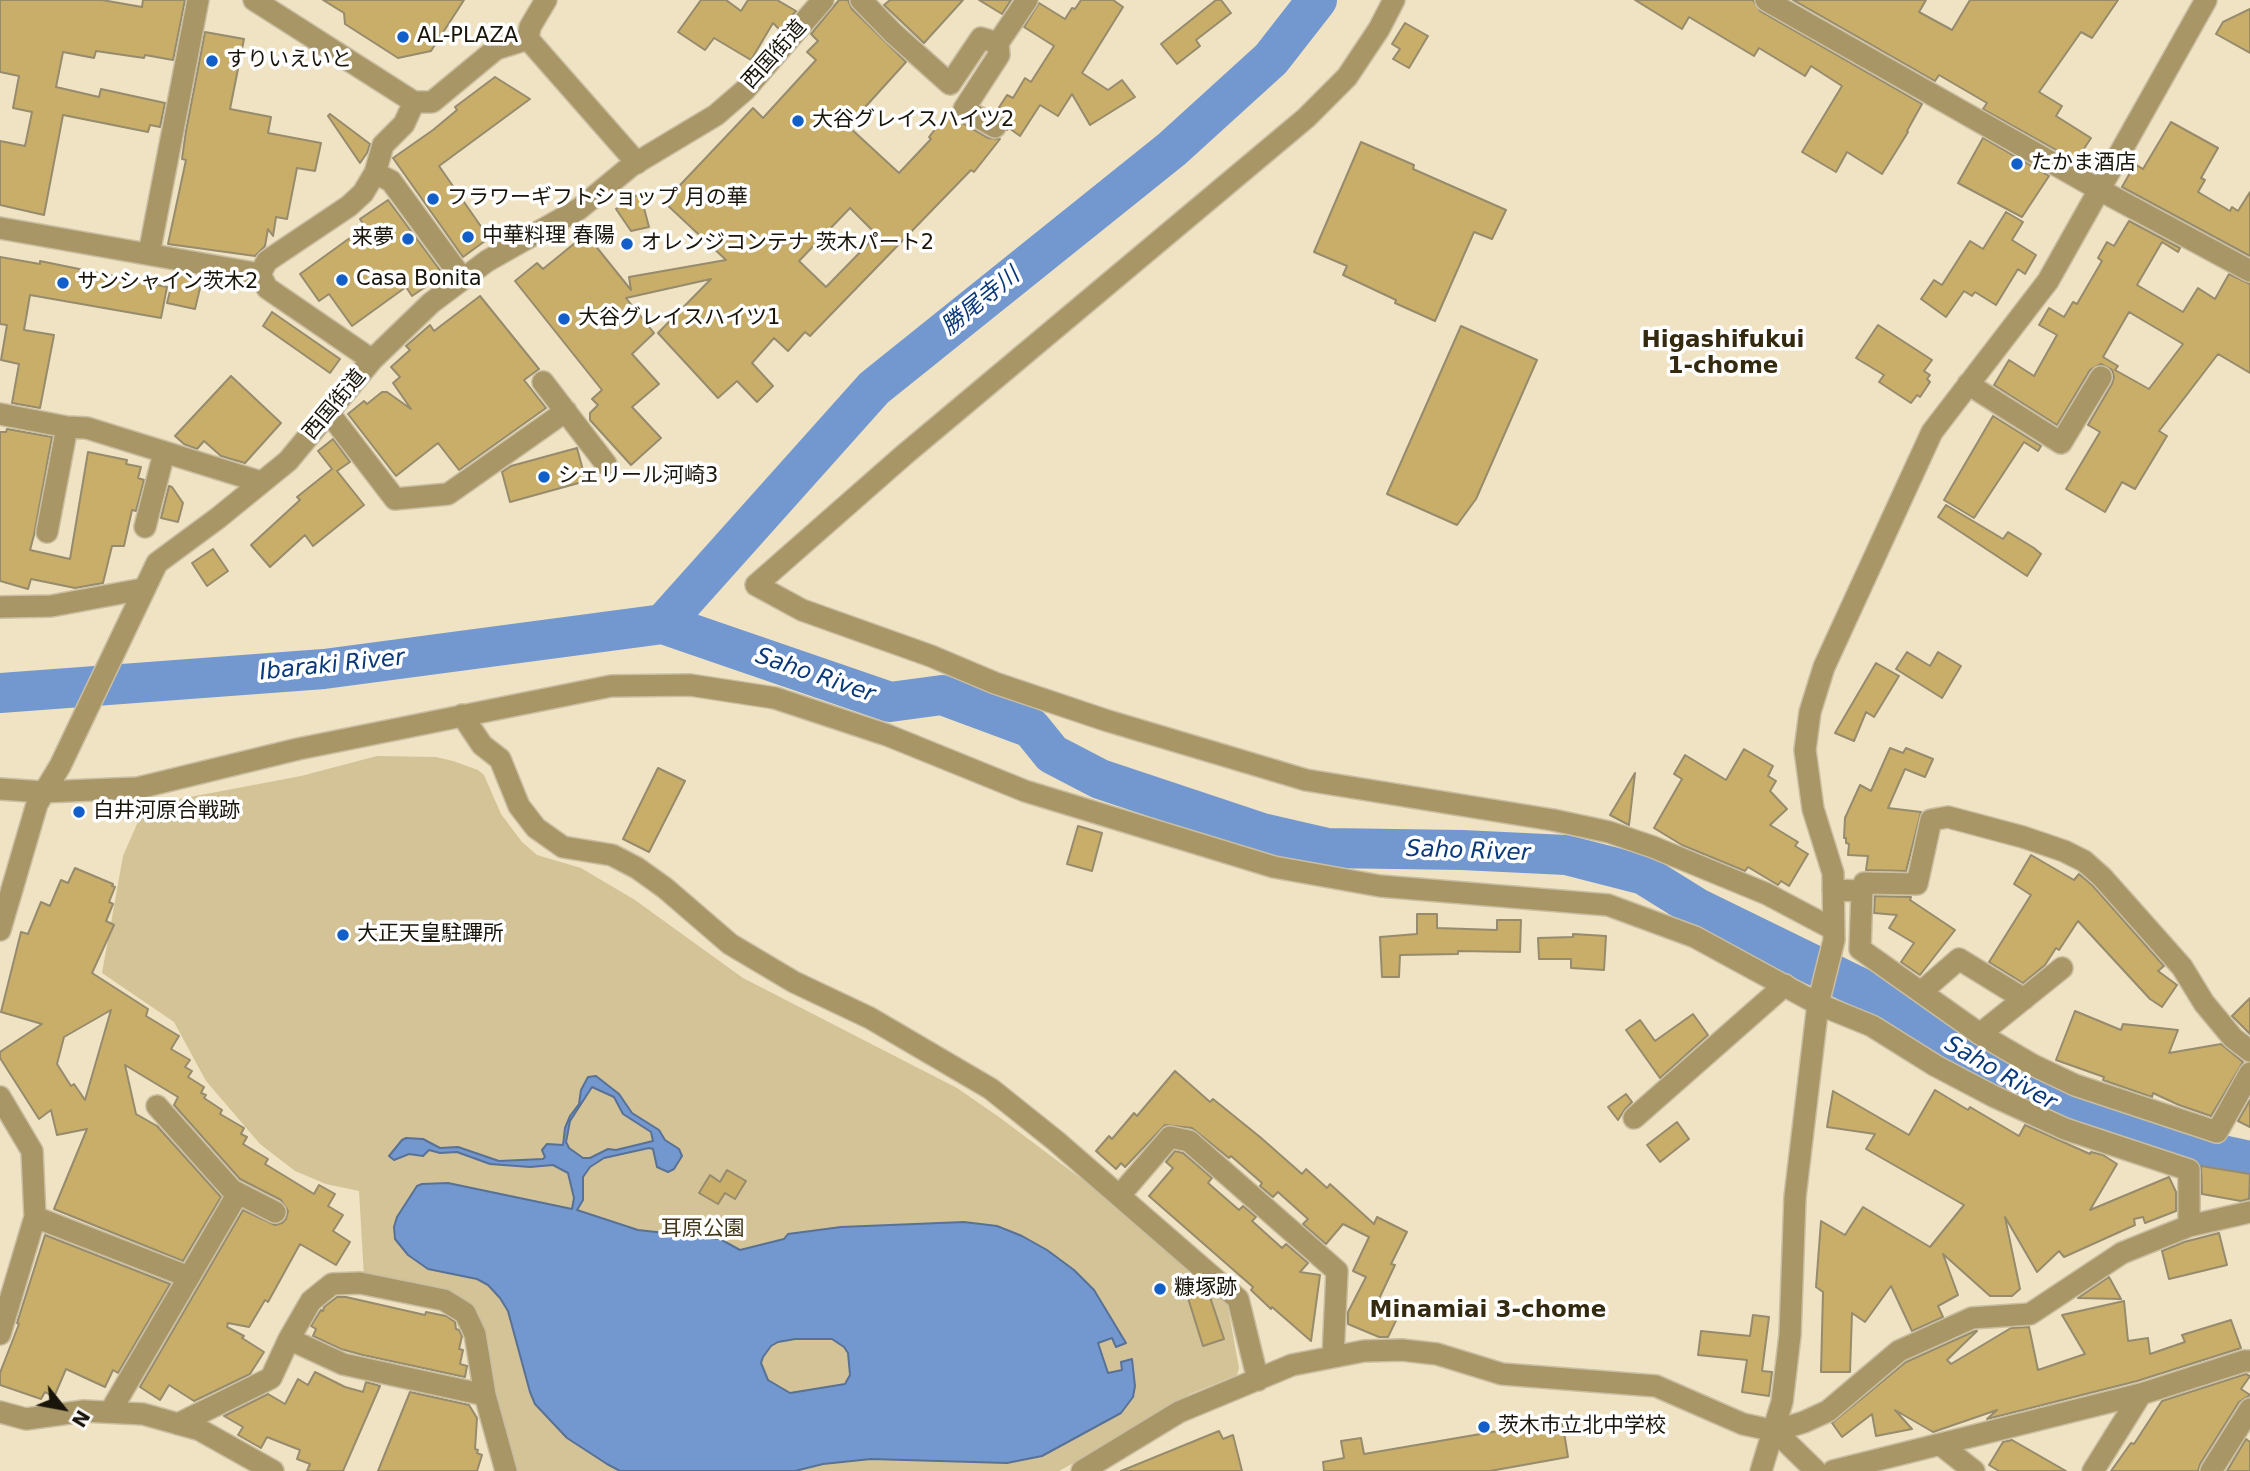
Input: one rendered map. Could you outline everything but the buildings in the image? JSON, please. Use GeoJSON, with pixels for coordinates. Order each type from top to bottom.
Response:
{"type":"FeatureCollection","features":[{"type":"Feature","properties":{"kind":"street"},"geometry":{"type":"LineString","coordinates":[[149,254],[198,0]]}},
{"type":"Feature","properties":{"kind":"street"},"geometry":{"type":"LineString","coordinates":[[254,0],[414,102],[432,102],[496,49],[528,39]]}},
{"type":"Feature","properties":{"kind":"street"},"geometry":{"type":"LineString","coordinates":[[528,39],[530,27],[546,0]]}},
{"type":"Feature","properties":{"kind":"street","name":"西国街道"},"geometry":{"type":"LineString","coordinates":[[0,930],[37,804],[60,766],[157,562],[218,518],[288,461],[372,360],[431,303],[487,261],[579,209],[637,163],[716,115],[745,90],[823,0]]}},
{"type":"Feature","properties":{"kind":"street"},"geometry":{"type":"LineString","coordinates":[[861,0],[950,84],[981,38],[998,43]]}},
{"type":"Feature","properties":{"kind":"street"},"geometry":{"type":"LineString","coordinates":[[995,127],[964,109],[999,55],[998,43],[1027,0]]}},
{"type":"Feature","properties":{"kind":"street"},"geometry":{"type":"LineString","coordinates":[[1394,0],[1379,29],[1347,77],[1306,117],[904,455],[757,585],[802,610],[932,656],[995,682],[1105,720],[1306,780],[1553,820],[1609,832],[1653,847],[1767,894],[1833,934]]}},
{"type":"Feature","properties":{"kind":"street"},"geometry":{"type":"LineString","coordinates":[[1766,0],[2100,190],[2250,271]]}},
{"type":"Feature","properties":{"kind":"street"},"geometry":{"type":"LineString","coordinates":[[1761,1471],[1782,1402],[1790,1335],[1795,1197],[1818,1004],[1833,934],[1833,873],[1813,809],[1805,750],[1810,712],[1824,667],[1932,432],[2048,281],[2206,0]]}},
{"type":"Feature","properties":{"kind":"street"},"geometry":{"type":"LineString","coordinates":[[528,39],[637,163]]}},
{"type":"Feature","properties":{"kind":"street"},"geometry":{"type":"LineString","coordinates":[[260,274],[267,261],[349,206],[363,192],[375,173],[383,145],[404,124],[414,102]]}},
{"type":"Feature","properties":{"kind":"street"},"geometry":{"type":"LineString","coordinates":[[375,173],[391,181],[462,278]]}},
{"type":"Feature","properties":{"kind":"street"},"geometry":{"type":"LineString","coordinates":[[0,228],[260,274]]}},
{"type":"Feature","properties":{"kind":"street"},"geometry":{"type":"LineString","coordinates":[[260,274],[267,288],[372,360]]}},
{"type":"Feature","properties":{"kind":"street"},"geometry":{"type":"LineString","coordinates":[[1968,384],[2061,443],[2101,377]]}},
{"type":"Feature","properties":{"kind":"street"},"geometry":{"type":"LineString","coordinates":[[543,382],[606,464]]}},
{"type":"Feature","properties":{"kind":"street"},"geometry":{"type":"LineString","coordinates":[[329,414],[395,499],[448,494],[566,411]]}},
{"type":"Feature","properties":{"kind":"street"},"geometry":{"type":"LineString","coordinates":[[0,414],[67,427],[87,428],[261,482]]}},
{"type":"Feature","properties":{"kind":"street"},"geometry":{"type":"LineString","coordinates":[[47,532],[67,427]]}},
{"type":"Feature","properties":{"kind":"street"},"geometry":{"type":"LineString","coordinates":[[145,527],[164,453]]}},
{"type":"Feature","properties":{"kind":"street"},"geometry":{"type":"LineString","coordinates":[[0,607],[51,606],[143,589]]}},
{"type":"Feature","properties":{"kind":"street"},"geometry":{"type":"LineString","coordinates":[[0,789],[43,792],[138,788],[285,752],[611,686],[690,685],[775,698],[887,735],[1025,791],[1274,867],[1380,886],[1608,905],[1695,937],[1818,1004],[1872,1026],[1936,1066],[2065,1129],[2189,1170],[2189,1226]]}},
{"type":"Feature","properties":{"kind":"street"},"geometry":{"type":"LineString","coordinates":[[462,715],[482,745],[500,759],[519,806],[536,828],[563,847],[612,855],[637,868],[665,888],[730,944],[794,982],[870,1017],[991,1090],[1120,1195],[1238,1299],[1258,1380]]}},
{"type":"Feature","properties":{"kind":"street"},"geometry":{"type":"LineString","coordinates":[[2250,1051],[2233,1038],[2204,1003],[2182,967],[2102,877],[2084,861],[2064,851],[1948,817],[1931,820],[1917,884],[1864,883],[1860,949],[1980,1034],[2033,1065],[2075,1085],[2217,1132],[2250,1073]]}},
{"type":"Feature","properties":{"kind":"street"},"geometry":{"type":"LineString","coordinates":[[1833,890],[1862,891]]}},
{"type":"Feature","properties":{"kind":"street"},"geometry":{"type":"LineString","coordinates":[[1921,992],[1959,959],[2024,999]]}},
{"type":"Feature","properties":{"kind":"street"},"geometry":{"type":"LineString","coordinates":[[1980,1034],[2062,968]]}},
{"type":"Feature","properties":{"kind":"street"},"geometry":{"type":"LineString","coordinates":[[1634,1118],[1785,985]]}},
{"type":"Feature","properties":{"kind":"street"},"geometry":{"type":"LineString","coordinates":[[0,1097],[32,1151],[35,1217],[0,1334]]}},
{"type":"Feature","properties":{"kind":"street"},"geometry":{"type":"LineString","coordinates":[[157,1105],[232,1190],[275,1212]]}},
{"type":"Feature","properties":{"kind":"street"},"geometry":{"type":"LineString","coordinates":[[1120,1195],[1170,1137],[1189,1141],[1337,1271],[1333,1357]]}},
{"type":"Feature","properties":{"kind":"street"},"geometry":{"type":"LineString","coordinates":[[110,1412],[238,1193]]}},
{"type":"Feature","properties":{"kind":"street"},"geometry":{"type":"LineString","coordinates":[[1082,1471],[1179,1412],[1292,1365],[1364,1351],[1402,1350],[1437,1354],[1502,1374],[1656,1386],[1743,1424],[1775,1431],[1804,1422],[1828,1410],[1899,1351],[1972,1318],[2031,1314],[2122,1253],[2189,1226],[2250,1212]]}},
{"type":"Feature","properties":{"kind":"street"},"geometry":{"type":"LineString","coordinates":[[35,1217],[189,1277]]}},
{"type":"Feature","properties":{"kind":"street"},"geometry":{"type":"LineString","coordinates":[[178,1424],[271,1377],[311,1301],[332,1284],[359,1283],[444,1300],[465,1313],[475,1334],[485,1395],[506,1471]]}},
{"type":"Feature","properties":{"kind":"street"},"geometry":{"type":"LineString","coordinates":[[289,1339],[343,1364],[485,1395]]}},
{"type":"Feature","properties":{"kind":"street"},"geometry":{"type":"LineString","coordinates":[[1833,1471],[2141,1394],[2250,1361]]}},
{"type":"Feature","properties":{"kind":"street"},"geometry":{"type":"LineString","coordinates":[[2093,1471],[2141,1394]]}},
{"type":"Feature","properties":{"kind":"street"},"geometry":{"type":"LineString","coordinates":[[2211,1471],[2250,1409]]}},
{"type":"Feature","properties":{"kind":"street"},"geometry":{"type":"LineString","coordinates":[[0,1412],[26,1419],[83,1411],[143,1414],[200,1430],[273,1471]]}},
{"type":"Feature","properties":{"kind":"street"},"geometry":{"type":"LineString","coordinates":[[1775,1431],[1816,1471]]}},
{"type":"Feature","properties":{"kind":"street"},"geometry":{"type":"LineString","coordinates":[[1941,1445],[1974,1471]]}},
{"type":"Feature","properties":{"kind":"green space","name":"耳原公園"},"geometry":{"type":"Polygon","coordinates":[[[377,756],[436,757],[478,770],[484,775],[501,814],[522,842],[537,855],[581,868],[635,900],[743,978],[957,1088],[999,1117],[1111,1201],[1226,1297],[1239,1368],[1237,1375],[1190,1394],[1133,1431],[1059,1471],[512,1471],[480,1327],[364,1277],[359,1191],[326,1184],[295,1171],[260,1144],[206,1081],[174,1022],[102,973],[123,856],[144,808],[301,776],[377,756]]]}},
{"type":"Feature","properties":{"kind":"water"},"geometry":{"type":"Polygon","coordinates":[[[596,1076],[619,1094],[632,1113],[659,1130],[665,1140],[679,1149],[682,1156],[674,1169],[668,1172],[657,1167],[653,1149],[649,1148],[604,1158],[590,1167],[583,1177],[583,1200],[577,1210],[638,1230],[720,1239],[740,1250],[784,1239],[788,1234],[841,1227],[964,1222],[997,1226],[1047,1250],[1074,1270],[1094,1290],[1126,1343],[1116,1347],[1112,1338],[1098,1343],[1108,1373],[1122,1370],[1121,1362],[1132,1359],[1135,1386],[1133,1397],[1121,1413],[1042,1456],[1007,1463],[871,1459],[823,1464],[795,1471],[620,1471],[607,1464],[567,1438],[535,1404],[508,1311],[488,1285],[477,1279],[428,1269],[408,1255],[395,1239],[397,1217],[417,1186],[422,1184],[448,1183],[572,1209],[574,1198],[568,1173],[553,1165],[530,1167],[490,1164],[457,1152],[440,1153],[429,1150],[423,1156],[409,1154],[394,1160],[389,1156],[406,1138],[423,1139],[440,1148],[458,1147],[499,1161],[543,1159],[545,1157],[542,1150],[547,1144],[563,1145],[565,1128],[579,1104],[581,1090],[588,1077],[596,1076]],[[592,1087],[570,1121],[566,1142],[569,1148],[583,1158],[590,1158],[608,1149],[616,1150],[653,1141],[651,1132],[623,1114],[614,1097],[592,1087]],[[832,1339],[778,1342],[771,1346],[763,1357],[761,1363],[768,1380],[790,1393],[845,1384],[850,1375],[848,1353],[844,1347],[832,1339]]]}},
{"type":"Feature","properties":{"kind":"waterway","name":"勝尾寺川"},"geometry":{"type":"LineString","coordinates":[[663,624],[874,388],[1172,149],[1271,59],[1317,0]]}},
{"type":"Feature","properties":{"kind":"waterway","name":"Saho River"},"geometry":{"type":"LineString","coordinates":[[0,693],[324,669],[663,624],[890,702],[942,695],[1031,728],[1052,754],[1100,779],[1262,833],[1327,848],[1566,855],[1644,875],[1697,908],[1875,995],[1971,1062],[2011,1086],[2059,1109],[2194,1149],[2250,1161]]}},
{"type":"Feature","properties":{"kind":"place","name":"AL-PLAZA"},"geometry":{"type":"Point","coordinates":[403,37]}},
{"type":"Feature","properties":{"kind":"place","name":"すりいえいと"},"geometry":{"type":"Point","coordinates":[212,61]}},
{"type":"Feature","properties":{"kind":"place","name":"大谷グレイスハイツ2"},"geometry":{"type":"Point","coordinates":[798,121]}},
{"type":"Feature","properties":{"kind":"place","name":"たかま酒店"},"geometry":{"type":"Point","coordinates":[2017,164]}},
{"type":"Feature","properties":{"kind":"place","name":"フラワーギフトショップ 月の華"},"geometry":{"type":"Point","coordinates":[433,199]}},
{"type":"Feature","properties":{"kind":"place","name":"中華料理 春陽"},"geometry":{"type":"Point","coordinates":[468,237]}},
{"type":"Feature","properties":{"kind":"place","name":"来夢"},"geometry":{"type":"Point","coordinates":[408,239]}},
{"type":"Feature","properties":{"kind":"place","name":"オレンジコンテナ 茨木パート2"},"geometry":{"type":"Point","coordinates":[627,244]}},
{"type":"Feature","properties":{"kind":"place","name":"Casa Bonita"},"geometry":{"type":"Point","coordinates":[342,280]}},
{"type":"Feature","properties":{"kind":"place","name":"サンシャイン茨木2"},"geometry":{"type":"Point","coordinates":[63,283]}},
{"type":"Feature","properties":{"kind":"place","name":"大谷グレイスハイツ1"},"geometry":{"type":"Point","coordinates":[564,319]}},
{"type":"Feature","properties":{"kind":"place","name":"シェリール河崎3"},"geometry":{"type":"Point","coordinates":[544,477]}},
{"type":"Feature","properties":{"kind":"place","name":"白井河原合戦跡"},"geometry":{"type":"Point","coordinates":[79,812]}},
{"type":"Feature","properties":{"kind":"place","name":"大正天皇駐蹕所"},"geometry":{"type":"Point","coordinates":[343,935]}},
{"type":"Feature","properties":{"kind":"place","name":"糠塚跡"},"geometry":{"type":"Point","coordinates":[1160,1289]}},
{"type":"Feature","properties":{"kind":"place","name":"茨木市立北中学校"},"geometry":{"type":"Point","coordinates":[1484,1427]}},
{"type":"Feature","properties":{"kind":"district","name":"Higashifukui 1-chome"},"geometry":{"type":"Point","coordinates":[1723,354]}},
{"type":"Feature","properties":{"kind":"district","name":"Minamiai 3-chome"},"geometry":{"type":"Point","coordinates":[1488,1311]}},
{"type":"Feature","properties":{"kind":"water label","name":"Ibaraki River"},"geometry":{"type":"Point","coordinates":[332,666]}}]}
